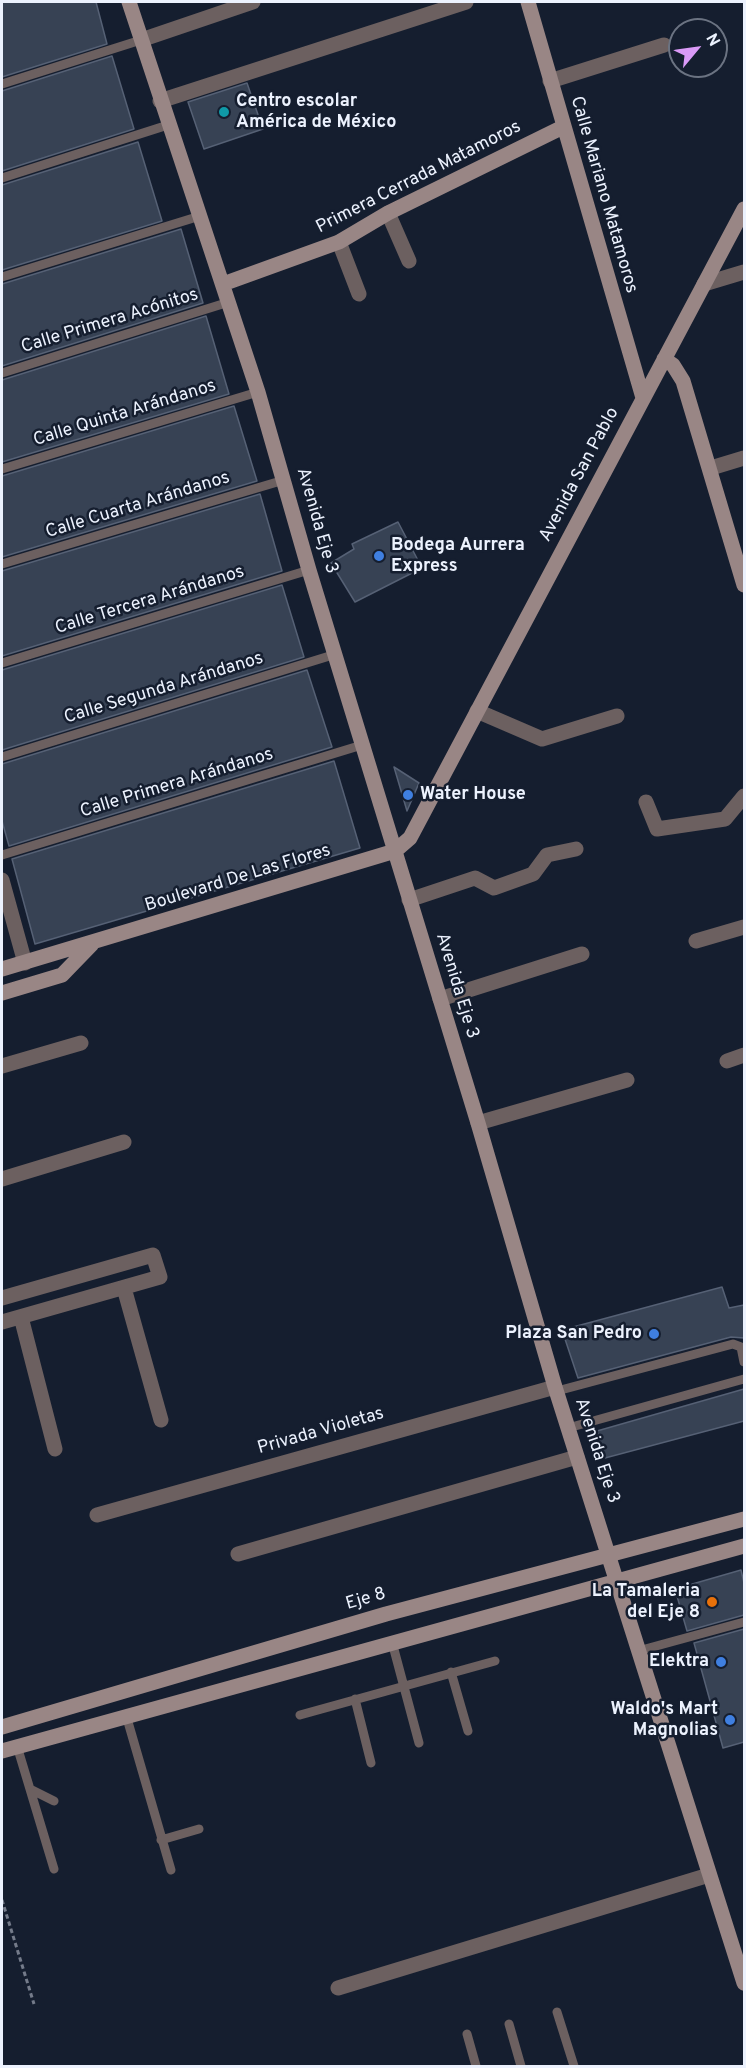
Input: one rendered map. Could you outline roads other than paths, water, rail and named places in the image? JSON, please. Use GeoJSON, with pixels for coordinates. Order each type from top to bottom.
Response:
{"type":"FeatureCollection","features":[{"type":"Feature","properties":{"kind":"main road","name":"Avenida Eje 3"},"geometry":{"type":"LineString","coordinates":[[129,2],[258,392],[309,570],[478,1123],[556,1389],[710,1875],[739,1947],[744,1983]]}},
{"type":"Feature","properties":{"kind":"main road","name":"Calle Mariano Matamoros"},"geometry":{"type":"LineString","coordinates":[[528,2],[643,398]]}},
{"type":"Feature","properties":{"kind":"main road","name":"Primera Cerrada Matamoros"},"geometry":{"type":"LineString","coordinates":[[223,284],[339,243],[388,213],[563,127]]}},
{"type":"Feature","properties":{"kind":"main road","name":"Avenida San Pablo"},"geometry":{"type":"LineString","coordinates":[[395,851],[410,838],[744,209]]}},
{"type":"Feature","properties":{"kind":"main road"},"geometry":{"type":"LineString","coordinates":[[663,359],[673,365],[683,381],[711,468],[744,585]]}},
{"type":"Feature","properties":{"kind":"main road","name":"Boulevard De Las Flores"},"geometry":{"type":"LineString","coordinates":[[2,969],[68,948],[92,944],[395,851]]}},
{"type":"Feature","properties":{"kind":"main road","name":"Boulevard De Las Flores"},"geometry":{"type":"LineString","coordinates":[[2,993],[62,975],[92,944]]}},
{"type":"Feature","properties":{"kind":"main road","name":"Eje 8"},"geometry":{"type":"LineString","coordinates":[[2,1727],[386,1614],[744,1519]]}},
{"type":"Feature","properties":{"kind":"main road"},"geometry":{"type":"LineString","coordinates":[[2,1751],[744,1546]]}},
{"type":"Feature","properties":{"kind":"street"},"geometry":{"type":"LineString","coordinates":[[141,40],[253,2]]}},
{"type":"Feature","properties":{"kind":"street"},"geometry":{"type":"LineString","coordinates":[[160,101],[466,2]]}},
{"type":"Feature","properties":{"kind":"street"},"geometry":{"type":"LineString","coordinates":[[550,81],[664,45]]}},
{"type":"Feature","properties":{"kind":"street"},"geometry":{"type":"LineString","coordinates":[[388,213],[409,261]]}},
{"type":"Feature","properties":{"kind":"street"},"geometry":{"type":"LineString","coordinates":[[339,243],[358,294]]}},
{"type":"Feature","properties":{"kind":"street"},"geometry":{"type":"LineString","coordinates":[[704,284],[744,272]]}},
{"type":"Feature","properties":{"kind":"street"},"geometry":{"type":"LineString","coordinates":[[711,468],[744,458]]}},
{"type":"Feature","properties":{"kind":"street"},"geometry":{"type":"LineString","coordinates":[[477,711],[542,739],[617,716]]}},
{"type":"Feature","properties":{"kind":"street"},"geometry":{"type":"LineString","coordinates":[[646,802],[657,829],[725,819],[744,796]]}},
{"type":"Feature","properties":{"kind":"street"},"geometry":{"type":"LineString","coordinates":[[409,900],[475,878],[494,888],[533,873],[547,855],[576,849]]}},
{"type":"Feature","properties":{"kind":"street"},"geometry":{"type":"LineString","coordinates":[[2,880],[25,963]]}},
{"type":"Feature","properties":{"kind":"street"},"geometry":{"type":"LineString","coordinates":[[696,941],[744,927]]}},
{"type":"Feature","properties":{"kind":"street"},"geometry":{"type":"LineString","coordinates":[[440,999],[582,954]]}},
{"type":"Feature","properties":{"kind":"street"},"geometry":{"type":"LineString","coordinates":[[2,1066],[81,1042]]}},
{"type":"Feature","properties":{"kind":"street"},"geometry":{"type":"LineString","coordinates":[[727,1061],[744,1055]]}},
{"type":"Feature","properties":{"kind":"street"},"geometry":{"type":"LineString","coordinates":[[478,1123],[627,1080]]}},
{"type":"Feature","properties":{"kind":"street"},"geometry":{"type":"LineString","coordinates":[[2,1179],[124,1142]]}},
{"type":"Feature","properties":{"kind":"street"},"geometry":{"type":"LineString","coordinates":[[2,1298],[153,1255],[160,1277],[2,1322]]}},
{"type":"Feature","properties":{"kind":"street"},"geometry":{"type":"LineString","coordinates":[[124,1288],[161,1420]]}},
{"type":"Feature","properties":{"kind":"street"},"geometry":{"type":"LineString","coordinates":[[21,1317],[55,1449]]}},
{"type":"Feature","properties":{"kind":"street","name":"Privada Violetas"},"geometry":{"type":"LineString","coordinates":[[97,1515],[556,1389]]}},
{"type":"Feature","properties":{"kind":"street"},"geometry":{"type":"LineString","coordinates":[[238,1554],[577,1457]]}},
{"type":"Feature","properties":{"kind":"street"},"geometry":{"type":"LineString","coordinates":[[338,1988],[710,1875]]}},
{"type":"Feature","properties":{"kind":"lane"},"geometry":{"type":"LineString","coordinates":[[2,84],[141,40]]}},
{"type":"Feature","properties":{"kind":"lane"},"geometry":{"type":"LineString","coordinates":[[2,178],[168,125]]}},
{"type":"Feature","properties":{"kind":"lane"},"geometry":{"type":"LineString","coordinates":[[2,277],[200,216]]}},
{"type":"Feature","properties":{"kind":"lane","name":"Calle Primera Acónitos"},"geometry":{"type":"LineString","coordinates":[[2,373],[229,302]]}},
{"type":"Feature","properties":{"kind":"lane","name":"Calle Quinta Arándanos"},"geometry":{"type":"LineString","coordinates":[[2,469],[258,392]]}},
{"type":"Feature","properties":{"kind":"lane","name":"Calle Cuarta Arándanos"},"geometry":{"type":"LineString","coordinates":[[2,564],[284,480]]}},
{"type":"Feature","properties":{"kind":"lane","name":"Calle Tercera Arándanos"},"geometry":{"type":"LineString","coordinates":[[2,663],[309,570]]}},
{"type":"Feature","properties":{"kind":"lane","name":"Calle Segunda Arándanos"},"geometry":{"type":"LineString","coordinates":[[2,757],[336,654]]}},
{"type":"Feature","properties":{"kind":"lane","name":"Calle Primera Arándanos"},"geometry":{"type":"LineString","coordinates":[[2,855],[362,745]]}},
{"type":"Feature","properties":{"kind":"lane"},"geometry":{"type":"LineString","coordinates":[[556,1389],[733,1344],[741,1347],[744,1362]]}},
{"type":"Feature","properties":{"kind":"lane"},"geometry":{"type":"LineString","coordinates":[[568,1428],[744,1379]]}},
{"type":"Feature","properties":{"kind":"lane"},"geometry":{"type":"LineString","coordinates":[[638,1651],[744,1622]]}},
{"type":"Feature","properties":{"kind":"lane"},"geometry":{"type":"LineString","coordinates":[[392,1642],[419,1743]]}},
{"type":"Feature","properties":{"kind":"lane"},"geometry":{"type":"LineString","coordinates":[[300,1715],[495,1661]]}},
{"type":"Feature","properties":{"kind":"lane"},"geometry":{"type":"LineString","coordinates":[[451,1672],[468,1731]]}},
{"type":"Feature","properties":{"kind":"lane"},"geometry":{"type":"LineString","coordinates":[[355,1699],[371,1763]]}},
{"type":"Feature","properties":{"kind":"lane"},"geometry":{"type":"LineString","coordinates":[[126,1715],[171,1870]]}},
{"type":"Feature","properties":{"kind":"lane"},"geometry":{"type":"LineString","coordinates":[[17,1746],[54,1869]]}},
{"type":"Feature","properties":{"kind":"lane"},"geometry":{"type":"LineString","coordinates":[[30,1789],[54,1801]]}},
{"type":"Feature","properties":{"kind":"lane"},"geometry":{"type":"LineString","coordinates":[[161,1840],[199,1829]]}},
{"type":"Feature","properties":{"kind":"lane"},"geometry":{"type":"LineString","coordinates":[[557,2012],[574,2067]]}},
{"type":"Feature","properties":{"kind":"lane"},"geometry":{"type":"LineString","coordinates":[[509,2024],[521,2067]]}},
{"type":"Feature","properties":{"kind":"lane"},"geometry":{"type":"LineString","coordinates":[[467,2034],[476,2067]]}},
{"type":"Feature","properties":{"kind":"place","name":"Centro escolar América de México"},"geometry":{"type":"Point","coordinates":[224,112]}},
{"type":"Feature","properties":{"kind":"place","name":"Bodega Aurrera Express"},"geometry":{"type":"Point","coordinates":[379,556]}},
{"type":"Feature","properties":{"kind":"place","name":"Water House"},"geometry":{"type":"Point","coordinates":[408,795]}},
{"type":"Feature","properties":{"kind":"place","name":"Plaza San Pedro"},"geometry":{"type":"Point","coordinates":[654,1334]}},
{"type":"Feature","properties":{"kind":"place","name":"La Tamaleria del Eje 8"},"geometry":{"type":"Point","coordinates":[712,1602]}},
{"type":"Feature","properties":{"kind":"place","name":"Elektra"},"geometry":{"type":"Point","coordinates":[721,1662]}},
{"type":"Feature","properties":{"kind":"place","name":"Waldo's Mart Magnolias"},"geometry":{"type":"Point","coordinates":[730,1720]}}]}
